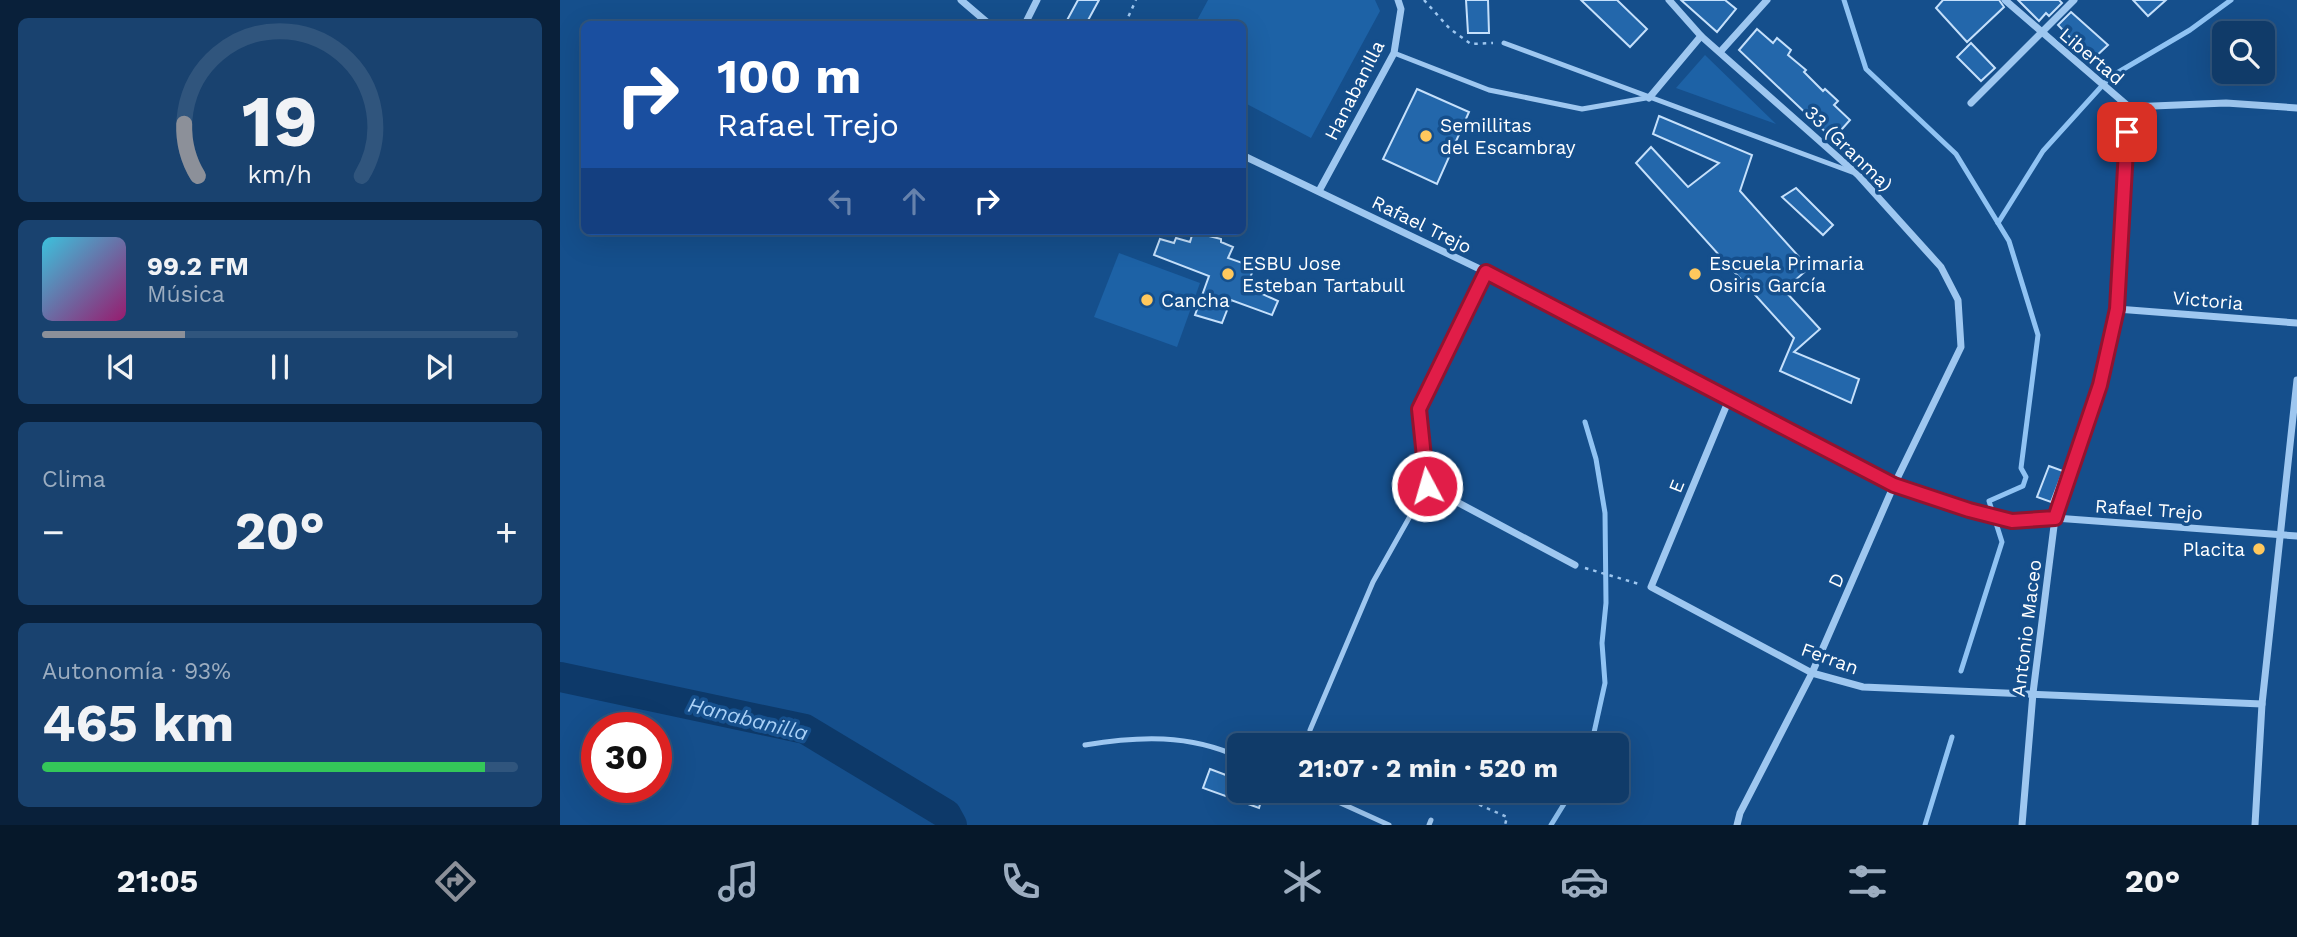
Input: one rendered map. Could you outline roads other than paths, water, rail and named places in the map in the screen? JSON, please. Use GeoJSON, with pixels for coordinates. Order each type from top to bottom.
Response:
{"type":"FeatureCollection","features":[{"type":"Feature","properties":{"kind":"street"},"geometry":{"type":"LineString","coordinates":[[961,0],[986,21]]}},
{"type":"Feature","properties":{"kind":"street"},"geometry":{"type":"LineString","coordinates":[[1026,21],[1037,0]]}},
{"type":"Feature","properties":{"kind":"street","name":"Hanabanilla"},"geometry":{"type":"LineString","coordinates":[[1319,191],[1394,53],[1401,9],[1398,0]]}},
{"type":"Feature","properties":{"kind":"street","name":"33 (Granma)"},"geometry":{"type":"LineString","coordinates":[[1669,0],[1701,36],[1858,174],[1941,267],[1958,300],[1961,347]]}},
{"type":"Feature","properties":{"kind":"street"},"geometry":{"type":"LineString","coordinates":[[1721,51],[1767,0]]}},
{"type":"Feature","properties":{"kind":"street","name":"Libertad"},"geometry":{"type":"LineString","coordinates":[[2005,0],[2040,33],[2129,107],[2226,103],[2297,108]]}},
{"type":"Feature","properties":{"kind":"street"},"geometry":{"type":"LineString","coordinates":[[1971,103],[2074,0]]}},
{"type":"Feature","properties":{"kind":"street"},"geometry":{"type":"LineString","coordinates":[[1649,98],[1701,36]]}},
{"type":"Feature","properties":{"kind":"street","name":"Antonio Maceo"},"geometry":{"type":"LineString","coordinates":[[2022,825],[2033,693],[2055,518],[2100,385],[2117,309],[2129,107]]}},
{"type":"Feature","properties":{"kind":"street","name":"Rafael Trejo"},"geometry":{"type":"LineString","coordinates":[[1246,157],[1486,272],[1730,397],[1894,485],[2012,521],[2055,518],[2297,536]]}},
{"type":"Feature","properties":{"kind":"street"},"geometry":{"type":"LineString","coordinates":[[1486,272],[1419,409],[1427,486],[1575,565]]}},
{"type":"Feature","properties":{"kind":"street","name":"Victoria"},"geometry":{"type":"LineString","coordinates":[[2117,309],[2297,323]]}},
{"type":"Feature","properties":{"kind":"street","name":"D"},"geometry":{"type":"LineString","coordinates":[[1737,825],[1740,813],[1812,673],[1894,485],[1961,347]]}},
{"type":"Feature","properties":{"kind":"street"},"geometry":{"type":"LineString","coordinates":[[2255,825],[2262,704],[2297,380]]}},
{"type":"Feature","properties":{"kind":"street","name":"E"},"geometry":{"type":"LineString","coordinates":[[1651,587],[1730,397]]}},
{"type":"Feature","properties":{"kind":"street","name":"Ferran"},"geometry":{"type":"LineString","coordinates":[[1651,587],[1812,673],[1863,687],[2262,704]]}},
{"type":"Feature","properties":{"kind":"lane"},"geometry":{"type":"LineString","coordinates":[[1504,43],[1858,174]]}},
{"type":"Feature","properties":{"kind":"lane"},"geometry":{"type":"LineString","coordinates":[[1394,53],[1489,90],[1582,109],[1649,98]]}},
{"type":"Feature","properties":{"kind":"lane"},"geometry":{"type":"LineString","coordinates":[[1310,730],[1373,582],[1427,486]]}},
{"type":"Feature","properties":{"kind":"lane"},"geometry":{"type":"LineString","coordinates":[[1085,744],[1175,738],[1215,746],[1227,752]]}},
{"type":"Feature","properties":{"kind":"lane"},"geometry":{"type":"LineString","coordinates":[[1340,803],[1389,825]]}},
{"type":"Feature","properties":{"kind":"waterway"},"geometry":{"type":"LineString","coordinates":[[1844,0],[1866,69],[1956,154],[2009,241],[2038,335],[2021,468],[2026,477],[2023,486],[1989,501],[2002,542],[1961,671]]}},
{"type":"Feature","properties":{"kind":"waterway"},"geometry":{"type":"LineString","coordinates":[[1998,223],[2043,151],[2110,77],[2190,30],[2231,0]]}},
{"type":"Feature","properties":{"kind":"waterway"},"geometry":{"type":"LineString","coordinates":[[1585,422],[1596,459],[1605,513],[1606,603],[1602,643],[1605,683],[1594,733]]}},
{"type":"Feature","properties":{"kind":"waterway","name":"Hanabanilla"},"geometry":{"type":"LineString","coordinates":[[560,677],[805,729],[946,814],[952,825]]}},
{"type":"Feature","properties":{"kind":"waterway"},"geometry":{"type":"LineString","coordinates":[[1925,825],[1952,737]]}},
{"type":"Feature","properties":{"kind":"waterway"},"geometry":{"type":"LineString","coordinates":[[1551,825],[1565,803]]}},
{"type":"Feature","properties":{"kind":"place","name":"Semillitas del Escambray"},"geometry":{"type":"Point","coordinates":[1426,136]}},
{"type":"Feature","properties":{"kind":"place","name":"ESBU Jose Esteban Tartabull"},"geometry":{"type":"Point","coordinates":[1228,274]}},
{"type":"Feature","properties":{"kind":"place","name":"Escuela Primaria Osiris García"},"geometry":{"type":"Point","coordinates":[1695,274]}},
{"type":"Feature","properties":{"kind":"place","name":"Cancha"},"geometry":{"type":"Point","coordinates":[1147,300]}},
{"type":"Feature","properties":{"kind":"place","name":"Placita"},"geometry":{"type":"Point","coordinates":[2259,549]}}]}
